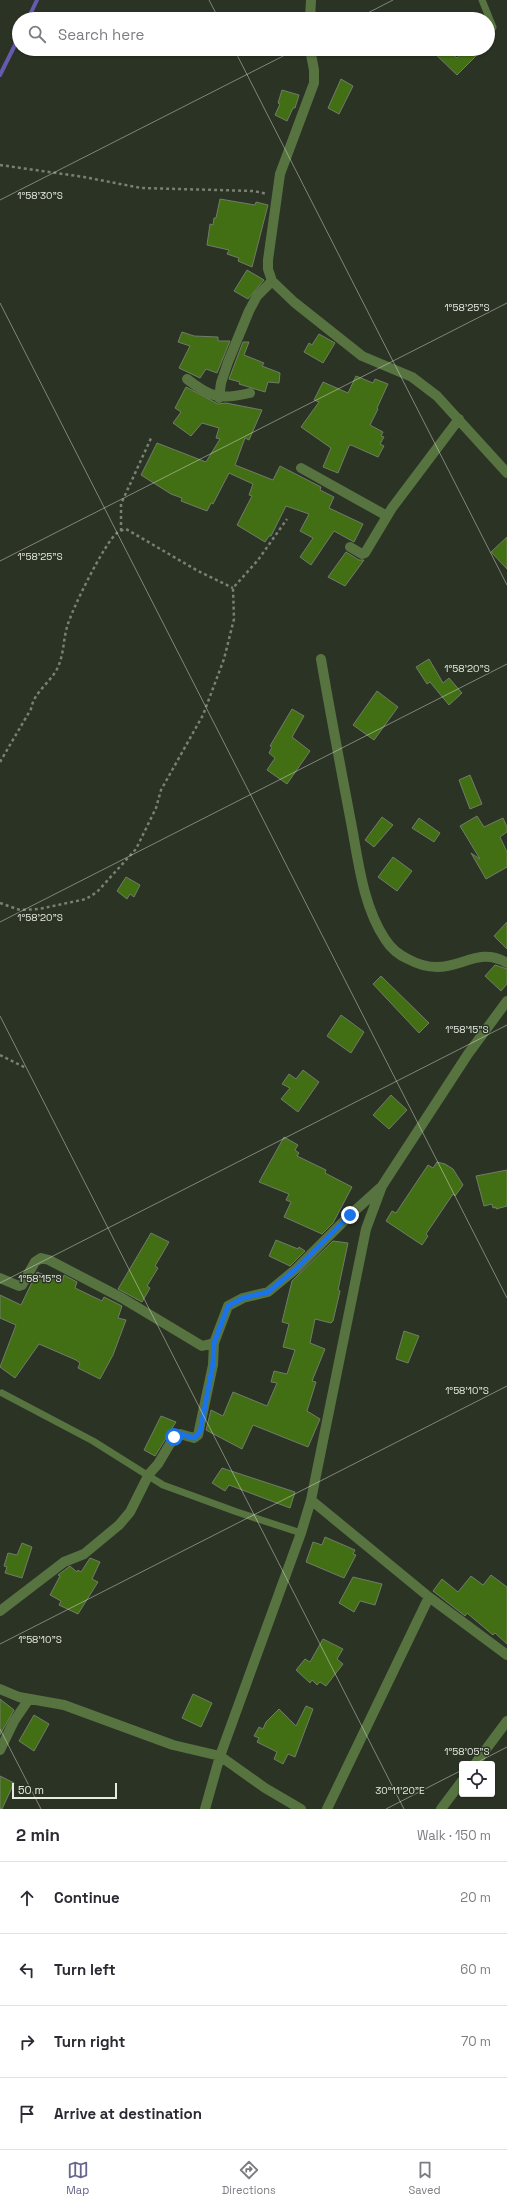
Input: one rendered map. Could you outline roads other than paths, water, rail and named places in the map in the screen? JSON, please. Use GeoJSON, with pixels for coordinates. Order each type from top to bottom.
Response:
{"type":"FeatureCollection","features":[{"type":"Feature","properties":{"kind":"street"},"geometry":{"type":"LineString","coordinates":[[310,12],[311,0]]}},
{"type":"Feature","properties":{"kind":"street"},"geometry":{"type":"LineString","coordinates":[[311,56],[314,70],[314,83],[280,174],[276,196],[268,260],[268,269],[272,280],[294,302],[362,356],[392,370],[412,377],[437,396],[507,473]]}},
{"type":"Feature","properties":{"kind":"street"},"geometry":{"type":"LineString","coordinates":[[219,398],[221,383],[228,362],[249,311],[257,296],[272,280]]}},
{"type":"Feature","properties":{"kind":"street"},"geometry":{"type":"LineString","coordinates":[[186,379],[200,390],[219,398],[228,398],[250,393]]}},
{"type":"Feature","properties":{"kind":"street"},"geometry":{"type":"LineString","coordinates":[[350,547],[362,554],[365,553],[387,516],[459,419]]}},
{"type":"Feature","properties":{"kind":"street"},"geometry":{"type":"LineString","coordinates":[[301,468],[387,516]]}},
{"type":"Feature","properties":{"kind":"street"},"geometry":{"type":"LineString","coordinates":[[321,659],[359,871],[374,916],[385,939],[406,959],[423,966],[438,967],[480,956],[499,958],[507,963]]}},
{"type":"Feature","properties":{"kind":"street"},"geometry":{"type":"LineString","coordinates":[[205,1809],[220,1756],[301,1533],[311,1500],[366,1229],[382,1186],[468,1054],[507,1001]]}},
{"type":"Feature","properties":{"kind":"street"},"geometry":{"type":"LineString","coordinates":[[0,1611],[64,1562],[84,1554],[119,1525],[130,1512],[149,1474],[158,1464],[174,1437],[180,1434],[194,1438],[200,1432],[213,1364],[214,1343],[228,1306],[243,1298],[268,1292],[296,1269],[350,1215],[382,1186]]}},
{"type":"Feature","properties":{"kind":"street"},"geometry":{"type":"LineString","coordinates":[[0,1278],[19,1286],[22,1285],[35,1262],[42,1258],[49,1260],[122,1298],[202,1346],[214,1343]]}},
{"type":"Feature","properties":{"kind":"street"},"geometry":{"type":"LineString","coordinates":[[311,1500],[429,1597],[507,1655]]}},
{"type":"Feature","properties":{"kind":"street"},"geometry":{"type":"LineString","coordinates":[[327,1809],[429,1597]]}},
{"type":"Feature","properties":{"kind":"street"},"geometry":{"type":"LineString","coordinates":[[0,1689],[29,1699],[64,1705],[173,1745],[220,1756],[265,1788],[301,1809]]}},
{"type":"Feature","properties":{"kind":"street"},"geometry":{"type":"LineString","coordinates":[[0,1750],[14,1721],[29,1699]]}},
{"type":"Feature","properties":{"kind":"street"},"geometry":{"type":"LineString","coordinates":[[477,1761],[507,1721]]}},
{"type":"Feature","properties":{"kind":"street"},"geometry":{"type":"LineString","coordinates":[[441,1809],[459,1785]]}},
{"type":"Feature","properties":{"kind":"lane"},"geometry":{"type":"LineString","coordinates":[[482,0],[487,12]]}},
{"type":"Feature","properties":{"kind":"lane"},"geometry":{"type":"LineString","coordinates":[[2,1393],[93,1441],[149,1474],[164,1485],[237,1512],[301,1533]]}},
{"type":"Feature","properties":{"kind":"waterway"},"geometry":{"type":"LineString","coordinates":[[31,12],[37,0]]}},
{"type":"Feature","properties":{"kind":"waterway"},"geometry":{"type":"LineString","coordinates":[[0,75],[12,51]]}}]}
